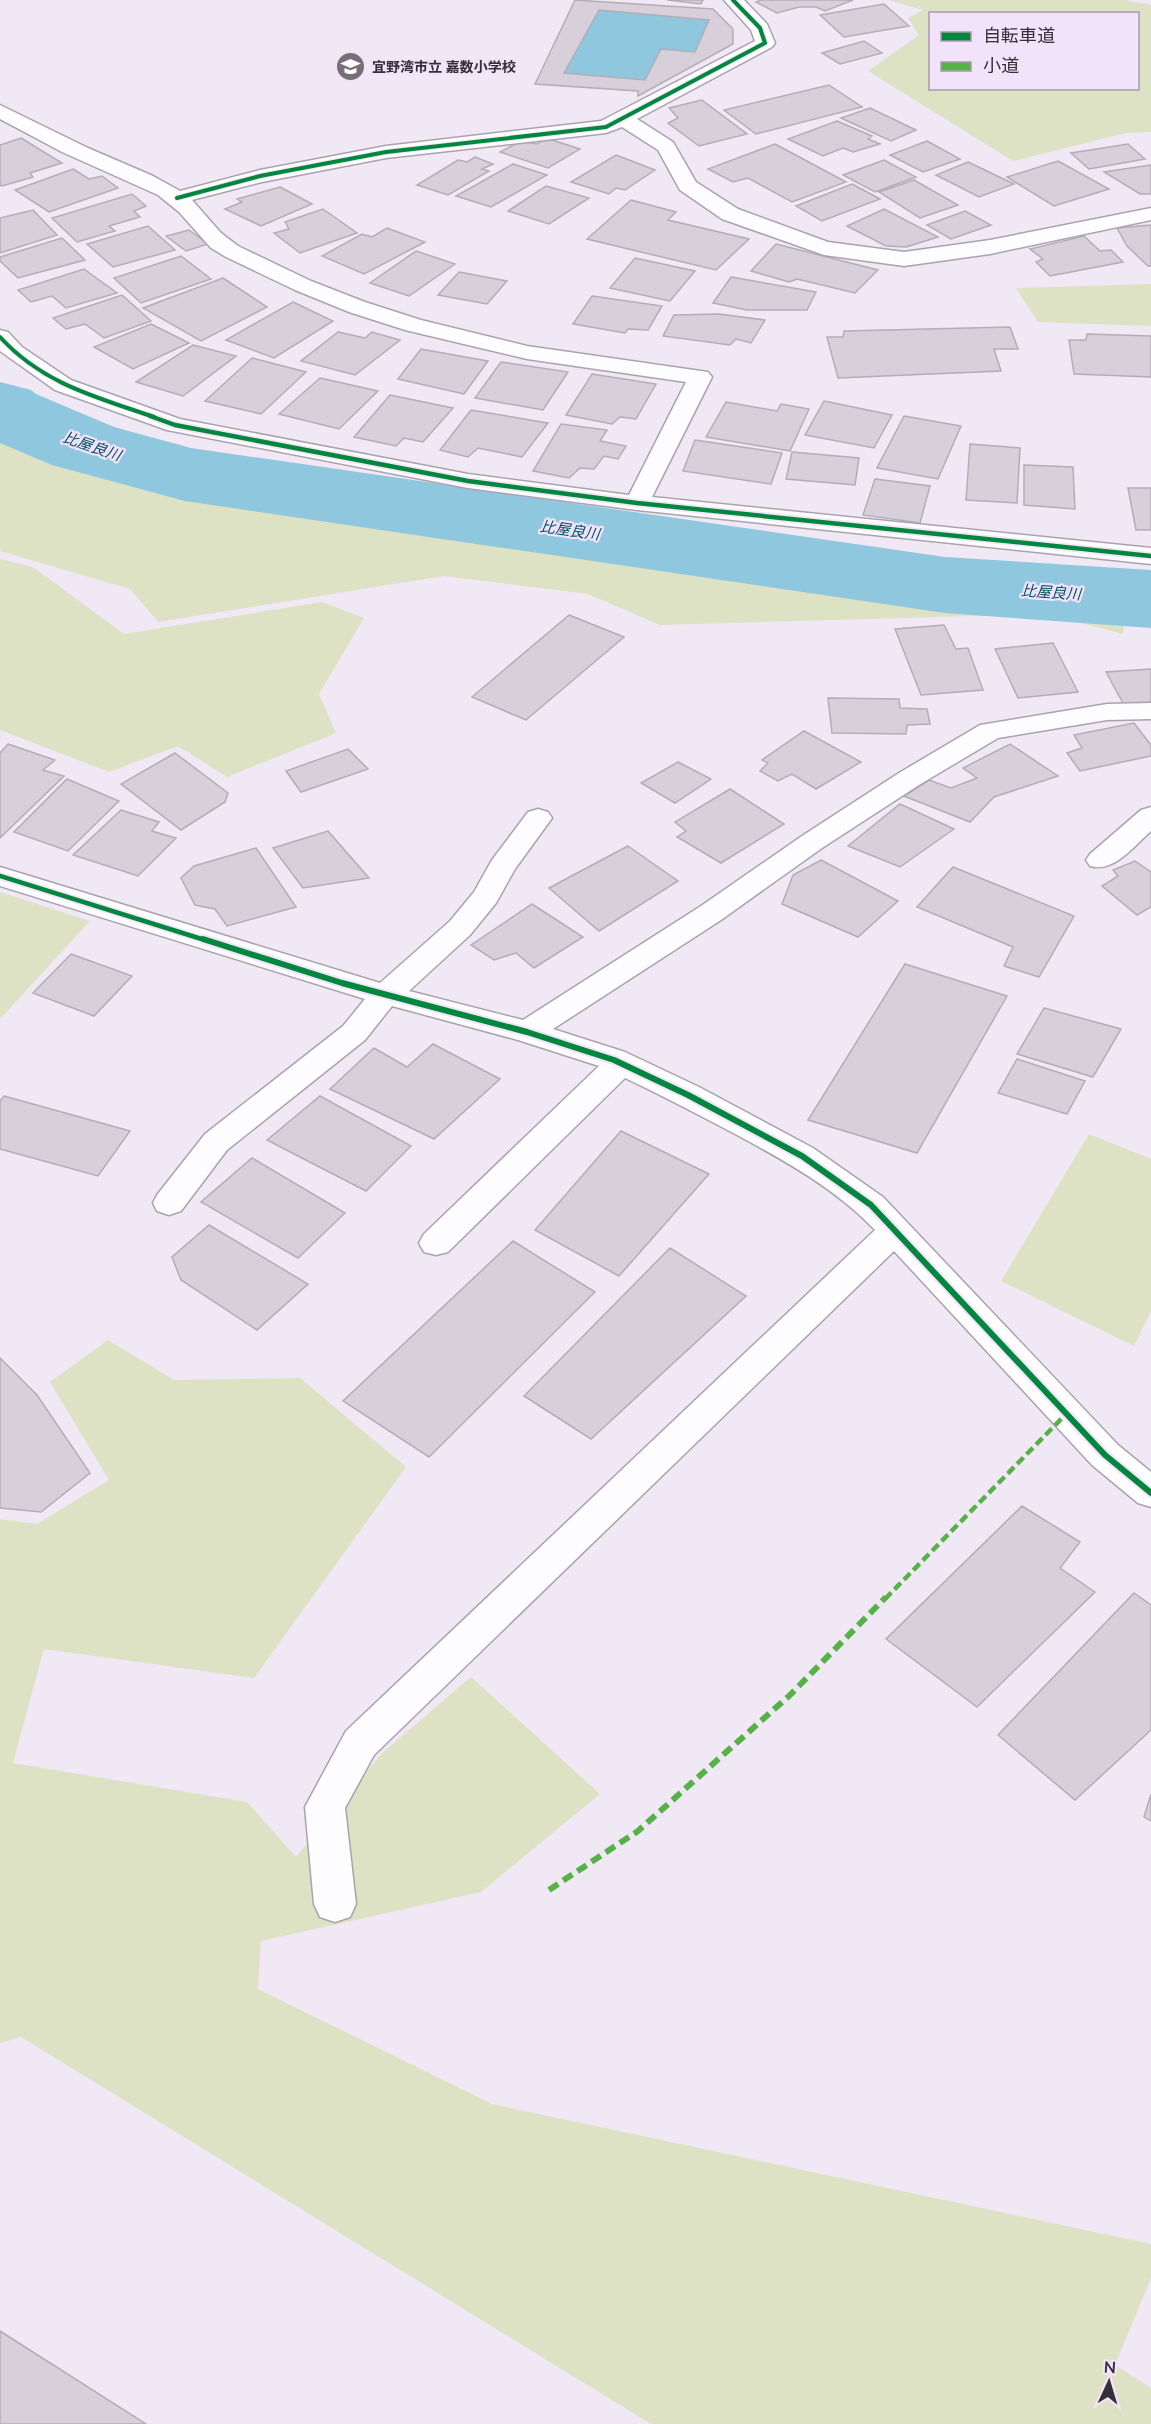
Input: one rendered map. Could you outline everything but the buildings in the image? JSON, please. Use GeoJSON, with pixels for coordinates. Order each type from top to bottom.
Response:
{"type":"FeatureCollection","features":[{"type":"Feature","properties":{"kind":"street"},"geometry":{"type":"LineString","coordinates":[[177,198],[260,176],[386,152],[606,127],[765,43],[760,28],[733,0]]}},
{"type":"Feature","properties":{"kind":"street"},"geometry":{"type":"LineString","coordinates":[[0,111],[51,139],[152,183],[177,198],[219,243],[250,261],[378,314],[533,353],[616,368],[700,377],[637,503]]}},
{"type":"Feature","properties":{"kind":"street"},"geometry":{"type":"LineString","coordinates":[[622,118],[666,146],[687,186],[730,214],[824,248],[904,259],[990,248],[1151,213]]}},
{"type":"Feature","properties":{"kind":"street"},"geometry":{"type":"LineString","coordinates":[[0,337],[14,352],[63,385],[175,425],[468,481],[637,503],[1151,556]]}},
{"type":"Feature","properties":{"kind":"street"},"geometry":{"type":"LineString","coordinates":[[527,1032],[711,913],[870,804],[990,730],[1107,712],[1151,711]]}},
{"type":"Feature","properties":{"kind":"street"},"geometry":{"type":"LineString","coordinates":[[1100,860],[1151,816]]}},
{"type":"Feature","properties":{"kind":"street"},"geometry":{"type":"LineString","coordinates":[[170,1203],[216,1142],[354,1033],[385,995],[460,928],[486,896],[502,866],[538,818]]}},
{"type":"Feature","properties":{"kind":"street"},"geometry":{"type":"LineString","coordinates":[[0,876],[385,995],[527,1032],[620,1064],[688,1095],[802,1156],[871,1206],[1106,1455],[1151,1493]]}},
{"type":"Feature","properties":{"kind":"street"},"geometry":{"type":"LineString","coordinates":[[436,1243],[620,1064]]}},
{"type":"Feature","properties":{"kind":"street"},"geometry":{"type":"LineString","coordinates":[[335,1904],[325,1807],[360,1743],[895,1230]]}},
{"type":"Feature","properties":{"kind":"green space"},"geometry":{"type":"Polygon","coordinates":[[[888,0],[1125,0],[1151,5],[1151,132],[1125,133],[1013,161],[868,71],[919,35],[908,18],[923,10],[888,0]]]}},
{"type":"Feature","properties":{"kind":"green space"},"geometry":{"type":"Polygon","coordinates":[[[1151,284],[1151,326],[1038,322],[1016,288],[1151,284]]]}},
{"type":"Feature","properties":{"kind":"green space"},"geometry":{"type":"Polygon","coordinates":[[[0,389],[232,466],[696,542],[1127,587],[1123,634],[1047,614],[660,625],[588,594],[444,576],[158,622],[130,589],[0,551],[0,389]]]}},
{"type":"Feature","properties":{"kind":"green space"},"geometry":{"type":"Polygon","coordinates":[[[0,559],[33,567],[124,634],[322,602],[364,618],[319,694],[336,733],[227,777],[178,746],[109,772],[0,730],[0,559]]]}},
{"type":"Feature","properties":{"kind":"green space"},"geometry":{"type":"Polygon","coordinates":[[[0,892],[90,921],[0,1019],[0,892]]]}},
{"type":"Feature","properties":{"kind":"green space"},"geometry":{"type":"Polygon","coordinates":[[[1089,1134],[1151,1159],[1151,1311],[1134,1346],[1001,1281],[1089,1134]]]}},
{"type":"Feature","properties":{"kind":"green space"},"geometry":{"type":"Polygon","coordinates":[[[108,1340],[174,1380],[300,1378],[406,1467],[254,1678],[44,1649],[13,1763],[247,1802],[296,1857],[381,1754],[471,1677],[600,1794],[481,1892],[261,1941],[258,1989],[492,2104],[1151,2244],[1151,2278],[1115,2365],[1151,2388],[1151,2424],[651,2424],[21,2037],[0,2043],[0,1519],[37,1524],[109,1480],[50,1382],[108,1340]]]}},
{"type":"Feature","properties":{"kind":"water"},"geometry":{"type":"Polygon","coordinates":[[[599,10],[709,20],[695,52],[661,49],[645,80],[564,73],[599,10]]]}},
{"type":"Feature","properties":{"kind":"waterway","name":"比屋良川"},"geometry":{"type":"LineString","coordinates":[[0,408],[5,413],[83,446],[185,474],[945,585],[1151,599]]}},
{"type":"Feature","properties":{"kind":"marked path"},"geometry":{"type":"LineString","coordinates":[[549,1890],[638,1831],[790,1695],[1067,1413]]}},
{"type":"Feature","properties":{"kind":"cycle path"},"geometry":{"type":"LineString","coordinates":[[177,198],[260,176],[386,152],[606,127],[765,43],[760,28],[733,0]]}},
{"type":"Feature","properties":{"kind":"cycle path"},"geometry":{"type":"LineString","coordinates":[[0,337],[14,352],[63,385],[175,425],[468,481],[637,503],[1151,556]]}},
{"type":"Feature","properties":{"kind":"cycle path"},"geometry":{"type":"LineString","coordinates":[[0,876],[342,983],[527,1032],[614,1060],[688,1095],[802,1156],[871,1205],[1105,1455],[1151,1493]]}},
{"type":"Feature","properties":{"kind":"place","name":"宜野湾市立 嘉数小学校"},"geometry":{"type":"Point","coordinates":[351,67]}}]}
